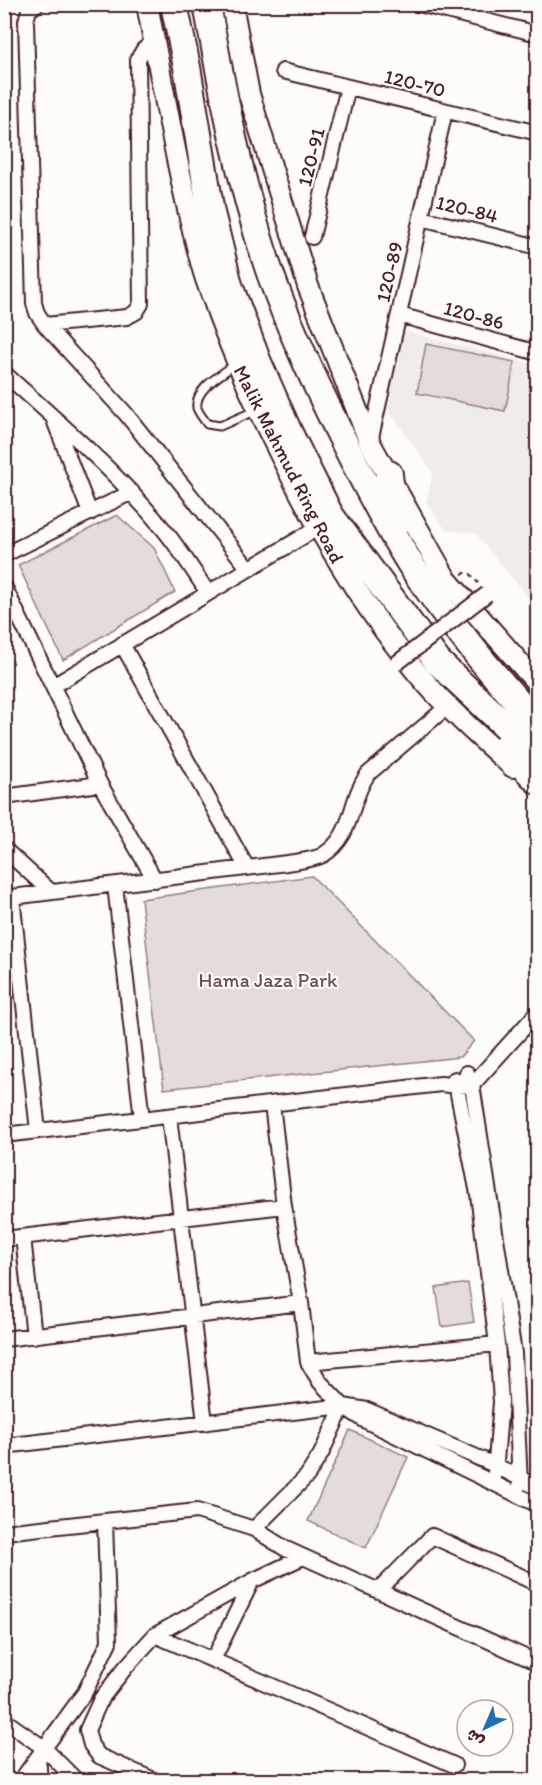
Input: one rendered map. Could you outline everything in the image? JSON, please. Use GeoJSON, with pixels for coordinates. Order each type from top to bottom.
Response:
{"type":"FeatureCollection","features":[{"type":"Feature","properties":{"kind":"highway","name":"Malik Mahmud Ring Road"},"geometry":{"type":"LineString","coordinates":[[174,4],[211,213],[229,285],[257,360],[324,521],[438,662],[537,756]]}},
{"type":"Feature","properties":{"kind":"highway"},"geometry":{"type":"LineString","coordinates":[[207,4],[244,183],[270,270],[316,385],[370,494],[413,568],[474,650],[537,724]]}},
{"type":"Feature","properties":{"kind":"highway"},"geometry":{"type":"LineString","coordinates":[[389,474],[395,536]]}},
{"type":"Feature","properties":{"kind":"highway"},"geometry":{"type":"LineString","coordinates":[[292,479],[324,521]]}},
{"type":"Feature","properties":{"kind":"highway"},"geometry":{"type":"LineString","coordinates":[[474,650],[537,706]]}},
{"type":"Feature","properties":{"kind":"highway"},"geometry":{"type":"LineString","coordinates":[[438,662],[477,717],[537,781]]}},
{"type":"Feature","properties":{"kind":"main road","name":"Malik Mahmud Ring Road"},"geometry":{"type":"LineString","coordinates":[[147,4],[175,153],[202,268],[237,363],[292,479]]}},
{"type":"Feature","properties":{"kind":"main road"},"geometry":{"type":"LineString","coordinates":[[232,4],[249,94],[308,286],[370,443],[446,579],[537,684]]}},
{"type":"Feature","properties":{"kind":"main road","name":"Malik Mahmud Ring Road"},"geometry":{"type":"LineString","coordinates":[[324,521],[347,576],[425,682],[477,735],[537,788]]}},
{"type":"Feature","properties":{"kind":"street"},"geometry":{"type":"LineString","coordinates":[[37,4],[29,10],[26,21],[34,303],[37,313],[45,325],[126,414],[249,569]]}},
{"type":"Feature","properties":{"kind":"street"},"geometry":{"type":"LineString","coordinates":[[419,4],[476,11],[537,34]]}},
{"type":"Feature","properties":{"kind":"street"},"geometry":{"type":"LineString","coordinates":[[45,325],[127,317],[136,312],[141,304],[138,59],[144,49],[154,42]]}},
{"type":"Feature","properties":{"kind":"street","name":"120-70"},"geometry":{"type":"LineString","coordinates":[[283,71],[537,133]]}},
{"type":"Feature","properties":{"kind":"street","name":"120-91"},"geometry":{"type":"LineString","coordinates":[[312,237],[348,87]]}},
{"type":"Feature","properties":{"kind":"street","name":"120-89"},"geometry":{"type":"LineString","coordinates":[[370,443],[446,111]]}},
{"type":"Feature","properties":{"kind":"street","name":"120-84"},"geometry":{"type":"LineString","coordinates":[[421,218],[537,247]]}},
{"type":"Feature","properties":{"kind":"street","name":"120-86"},"geometry":{"type":"LineString","coordinates":[[399,315],[537,353]]}},
{"type":"Feature","properties":{"kind":"street"},"geometry":{"type":"LineString","coordinates":[[4,373],[52,415],[132,492],[161,526],[208,593]]}},
{"type":"Feature","properties":{"kind":"street"},"geometry":{"type":"LineString","coordinates":[[52,415],[90,513]]}},
{"type":"Feature","properties":{"kind":"street"},"geometry":{"type":"LineString","coordinates":[[4,555],[132,492]]}},
{"type":"Feature","properties":{"kind":"street"},"geometry":{"type":"LineString","coordinates":[[52,686],[249,569],[324,521]]}},
{"type":"Feature","properties":{"kind":"street"},"geometry":{"type":"LineString","coordinates":[[4,586],[100,784],[154,880]]}},
{"type":"Feature","properties":{"kind":"street"},"geometry":{"type":"LineString","coordinates":[[397,663],[487,594]]}},
{"type":"Feature","properties":{"kind":"street"},"geometry":{"type":"LineString","coordinates":[[122,644],[247,868]]}},
{"type":"Feature","properties":{"kind":"street"},"geometry":{"type":"LineString","coordinates":[[38,1131],[8,898],[50,891],[287,864],[323,855],[346,832],[355,798],[368,774],[447,706]]}},
{"type":"Feature","properties":{"kind":"street"},"geometry":{"type":"LineString","coordinates":[[4,797],[100,784]]}},
{"type":"Feature","properties":{"kind":"street"},"geometry":{"type":"LineString","coordinates":[[4,849],[50,891]]}},
{"type":"Feature","properties":{"kind":"street"},"geometry":{"type":"LineString","coordinates":[[116,885],[142,1119]]}},
{"type":"Feature","properties":{"kind":"street"},"geometry":{"type":"LineString","coordinates":[[463,1080],[537,999]]}},
{"type":"Feature","properties":{"kind":"street"},"geometry":{"type":"LineString","coordinates":[[4,1135],[463,1080],[537,1012]]}},
{"type":"Feature","properties":{"kind":"street"},"geometry":{"type":"LineString","coordinates":[[463,1080],[497,1344],[501,1402],[494,1482]]}},
{"type":"Feature","properties":{"kind":"street"},"geometry":{"type":"LineString","coordinates":[[463,1080],[514,1353],[521,1479],[519,1495]]}},
{"type":"Feature","properties":{"kind":"street"},"geometry":{"type":"LineString","coordinates":[[272,1104],[284,1206],[301,1303],[308,1362],[320,1382],[343,1406],[364,1420],[537,1505]]}},
{"type":"Feature","properties":{"kind":"street"},"geometry":{"type":"LineString","coordinates":[[169,1116],[205,1423]]}},
{"type":"Feature","properties":{"kind":"street"},"geometry":{"type":"LineString","coordinates":[[4,1239],[284,1206]]}},
{"type":"Feature","properties":{"kind":"street"},"geometry":{"type":"LineString","coordinates":[[23,1237],[34,1336]]}},
{"type":"Feature","properties":{"kind":"street"},"geometry":{"type":"LineString","coordinates":[[4,1339],[301,1303]]}},
{"type":"Feature","properties":{"kind":"street"},"geometry":{"type":"LineString","coordinates":[[308,1362],[497,1344]]}},
{"type":"Feature","properties":{"kind":"street"},"geometry":{"type":"LineString","coordinates":[[4,1446],[343,1406],[367,1410],[495,1466],[537,1488]]}},
{"type":"Feature","properties":{"kind":"street"},"geometry":{"type":"LineString","coordinates":[[254,1529],[311,1470],[343,1406]]}},
{"type":"Feature","properties":{"kind":"street"},"geometry":{"type":"LineString","coordinates":[[4,1532],[197,1511],[254,1529],[303,1557],[537,1663]]}},
{"type":"Feature","properties":{"kind":"street"},"geometry":{"type":"LineString","coordinates":[[21,1780],[85,1692],[109,1642],[105,1521]]}},
{"type":"Feature","properties":{"kind":"street"},"geometry":{"type":"LineString","coordinates":[[378,1591],[432,1536],[537,1584]]}},
{"type":"Feature","properties":{"kind":"street"},"geometry":{"type":"LineString","coordinates":[[154,1780],[99,1756],[91,1745],[87,1730],[101,1699],[155,1635],[252,1581],[303,1557]]}},
{"type":"Feature","properties":{"kind":"street"},"geometry":{"type":"LineString","coordinates":[[213,1660],[252,1581]]}},
{"type":"Feature","properties":{"kind":"street"},"geometry":{"type":"LineString","coordinates":[[155,1635],[454,1765]]}},
{"type":"Feature","properties":{"kind":"street"},"geometry":{"type":"LineString","coordinates":[[4,1720],[76,1780]]}},
{"type":"Feature","properties":{"kind":"street"},"geometry":{"type":"LineString","coordinates":[[40,1780],[41,1753]]}},
{"type":"Feature","properties":{"kind":"lane"},"geometry":{"type":"LineString","coordinates":[[237,363],[200,392],[197,399],[198,410],[207,424],[220,426],[258,410]]}},
{"type":"Feature","properties":{"kind":"shaded area"},"geometry":{"type":"Polygon","coordinates":[[[404,331],[537,365],[537,608],[475,533],[446,530],[426,503],[433,473],[388,410],[404,331]]]}},
{"type":"Feature","properties":{"kind":"green space"},"geometry":{"type":"Polygon","coordinates":[[[426,344],[515,362],[505,411],[417,393],[426,344]]]}},
{"type":"Feature","properties":{"kind":"green space"},"geometry":{"type":"Polygon","coordinates":[[[117,515],[154,548],[175,592],[63,660],[18,565],[117,515]]]}},
{"type":"Feature","properties":{"kind":"green space","name":"Hama Jaza Park"},"geometry":{"type":"Polygon","coordinates":[[[312,876],[474,1041],[460,1057],[164,1089],[141,899],[312,876]]]}},
{"type":"Feature","properties":{"kind":"green space"},"geometry":{"type":"Polygon","coordinates":[[[468,1283],[474,1322],[442,1327],[436,1288],[468,1283]]]}},
{"type":"Feature","properties":{"kind":"green space"},"geometry":{"type":"Polygon","coordinates":[[[350,1430],[408,1457],[366,1548],[308,1521],[350,1430]]]}}]}
